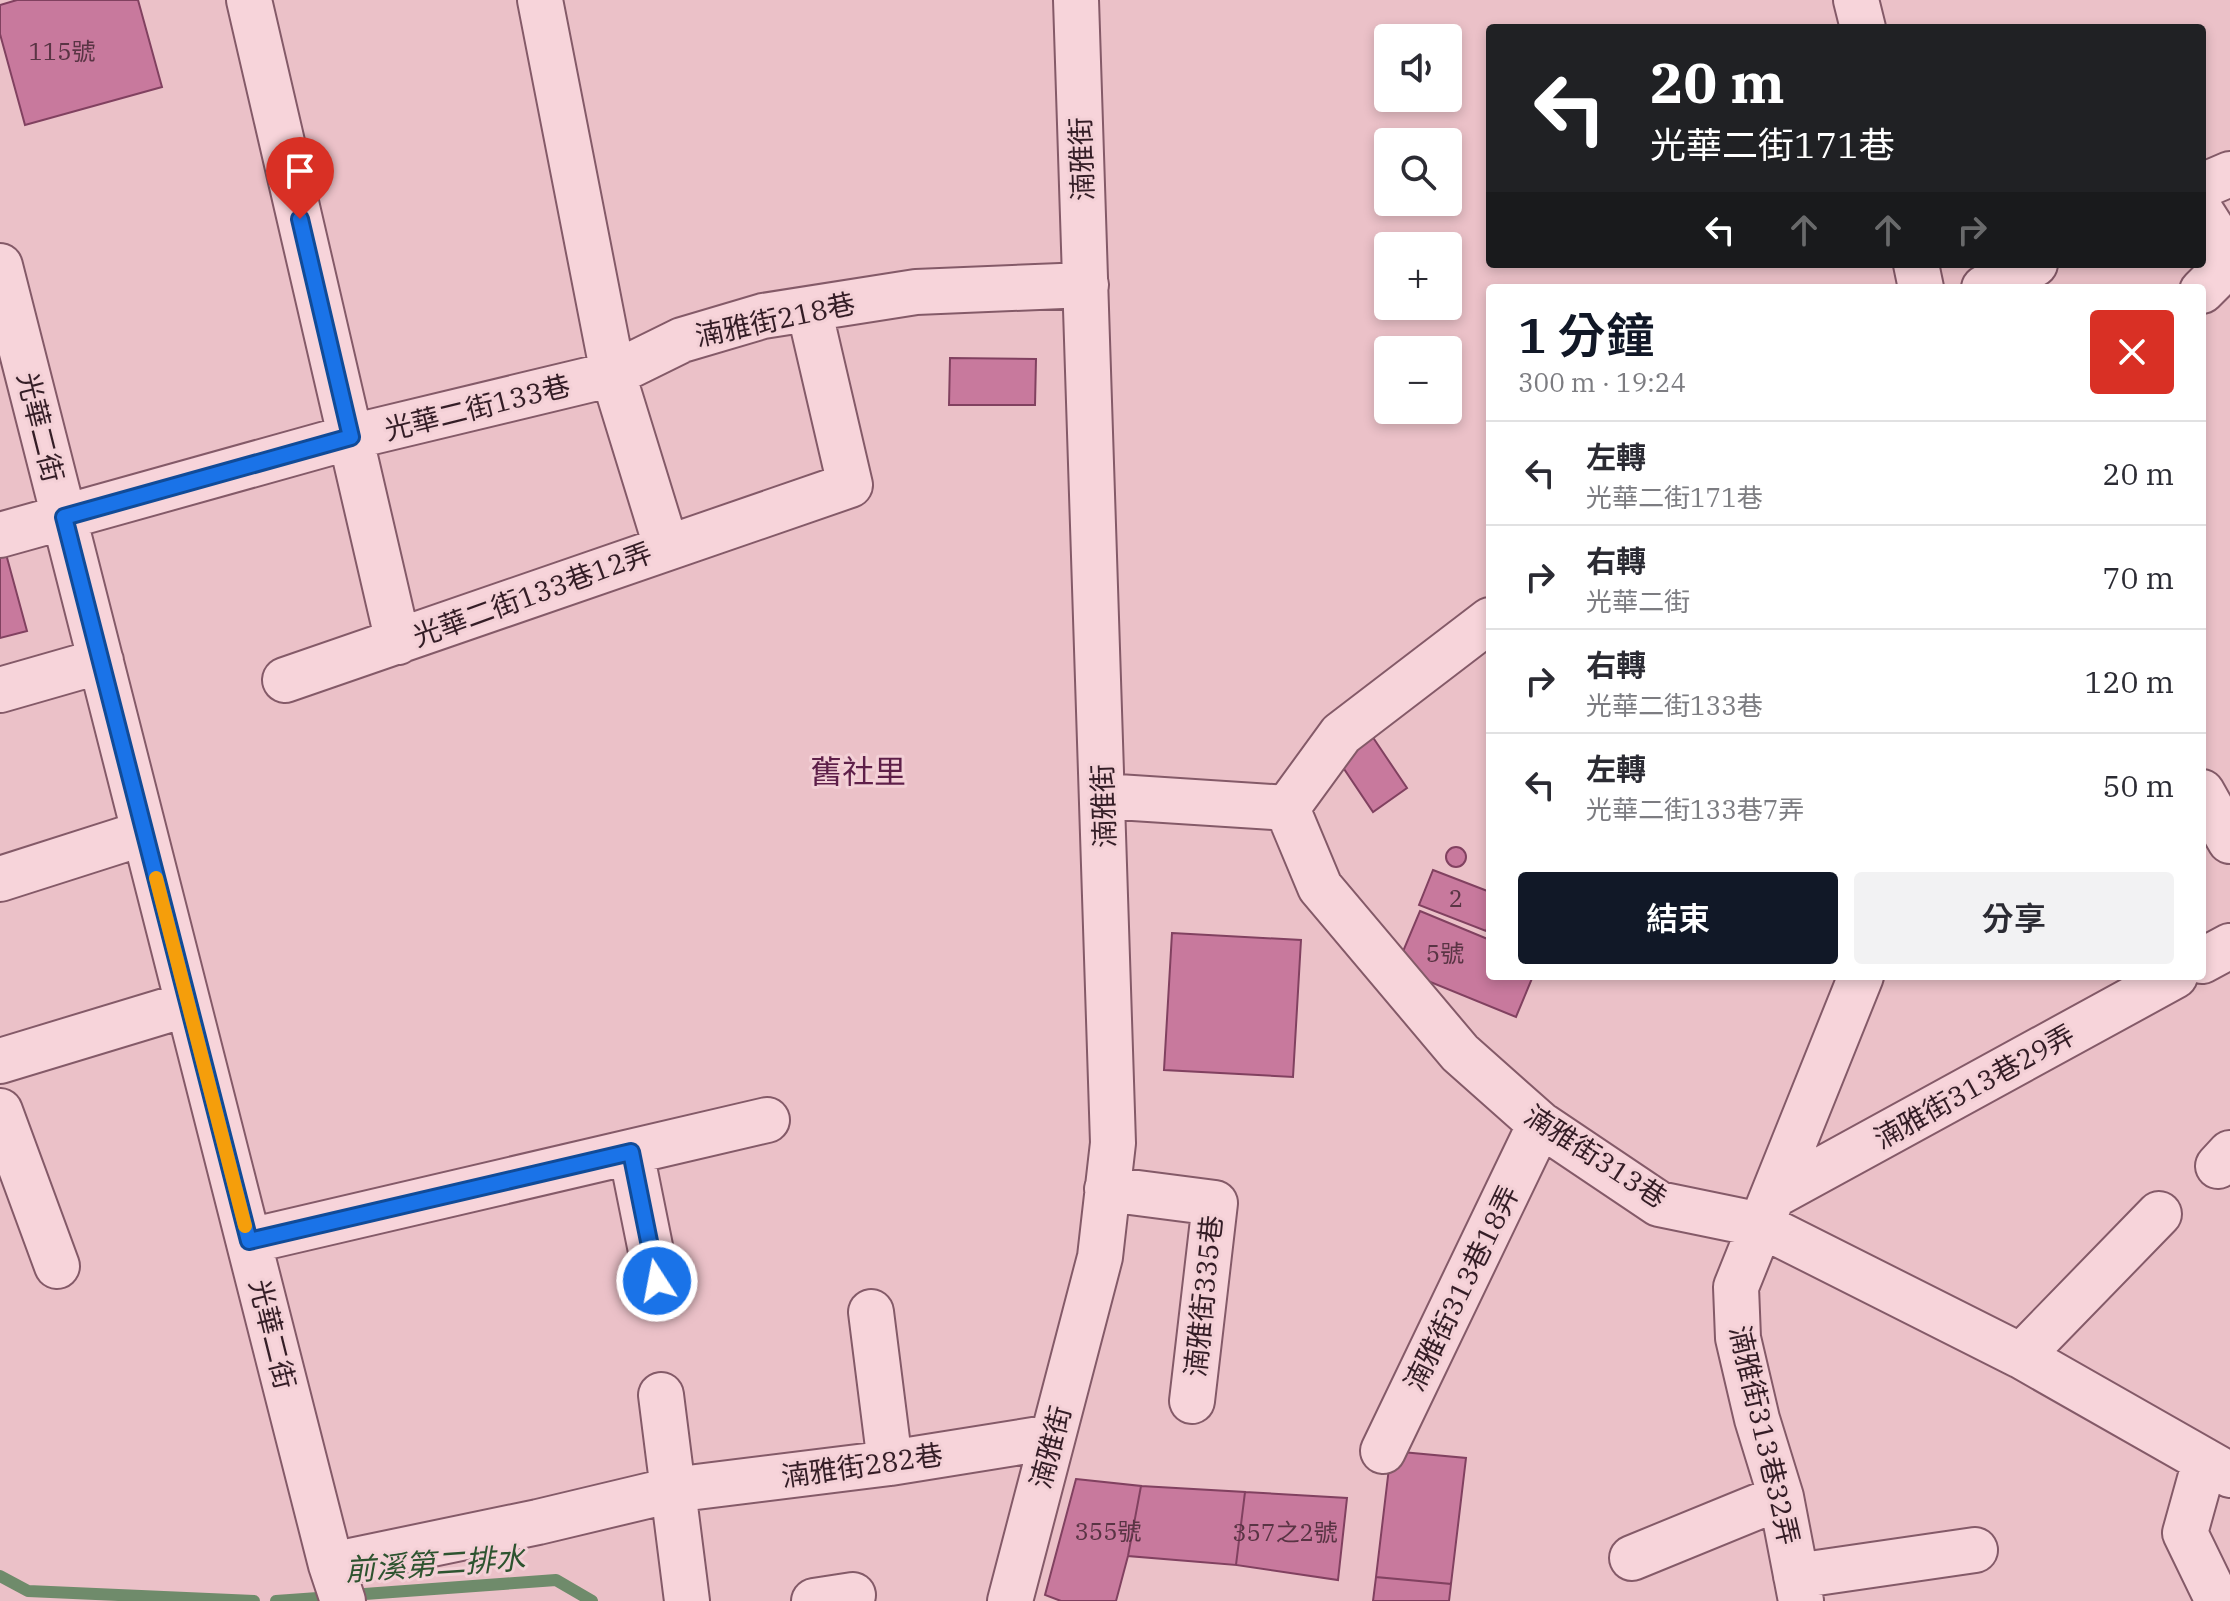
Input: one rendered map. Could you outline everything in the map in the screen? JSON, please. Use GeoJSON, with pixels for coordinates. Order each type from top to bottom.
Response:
{"type":"FeatureCollection","features":[{"type":"Feature","properties":{"kind":"street","name":"光華二街133巷12弄"},"geometry":{"type":"LineString","coordinates":[[249,0],[398,642]]}},
{"type":"Feature","properties":{"kind":"street","name":"湳雅街"},"geometry":{"type":"LineString","coordinates":[[1010,1601],[1100,1257],[1113,1143],[1076,0]]}},
{"type":"Feature","properties":{"kind":"street"},"geometry":{"type":"LineString","coordinates":[[1856,0],[1862,24]]}},
{"type":"Feature","properties":{"kind":"street"},"geometry":{"type":"LineString","coordinates":[[544,1],[613,374],[666,546]]}},
{"type":"Feature","properties":{"kind":"street"},"geometry":{"type":"LineString","coordinates":[[2206,184],[2230,174]]}},
{"type":"Feature","properties":{"kind":"street"},"geometry":{"type":"LineString","coordinates":[[2206,220],[2230,260],[2206,287]]}},
{"type":"Feature","properties":{"kind":"street","name":"光華二街"},"geometry":{"type":"LineString","coordinates":[[0,266],[337,1583]]}},
{"type":"Feature","properties":{"kind":"street"},"geometry":{"type":"LineString","coordinates":[[1992,284],[2026,268]]}},
{"type":"Feature","properties":{"kind":"street","name":"湳雅街218巷"},"geometry":{"type":"LineString","coordinates":[[613,374],[682,340],[763,316],[916,292],[1086,285]]}},
{"type":"Feature","properties":{"kind":"street","name":"光華二街133巷12弄"},"geometry":{"type":"LineString","coordinates":[[285,680],[850,485],[809,309]]}},
{"type":"Feature","properties":{"kind":"street","name":"光華二街133巷"},"geometry":{"type":"LineString","coordinates":[[0,535],[351,437],[613,374]]}},
{"type":"Feature","properties":{"kind":"street"},"geometry":{"type":"LineString","coordinates":[[1102,796],[1287,808],[1341,734],[1486,626]]}},
{"type":"Feature","properties":{"kind":"street"},"geometry":{"type":"LineString","coordinates":[[0,690],[101,661]]}},
{"type":"Feature","properties":{"kind":"street"},"geometry":{"type":"LineString","coordinates":[[2206,799],[2230,841]]}},
{"type":"Feature","properties":{"kind":"street","name":"湳雅街313巷"},"geometry":{"type":"LineString","coordinates":[[1287,808],[1320,887],[1460,1053],[1540,1124],[1659,1204],[1767,1210],[2217,1468]]}},
{"type":"Feature","properties":{"kind":"street"},"geometry":{"type":"LineString","coordinates":[[0,879],[144,833]]}},
{"type":"Feature","properties":{"kind":"street"},"geometry":{"type":"LineString","coordinates":[[2206,959],[2230,946]]}},
{"type":"Feature","properties":{"kind":"street","name":"湳雅街313巷32弄"},"geometry":{"type":"LineString","coordinates":[[1798,1588],[1781,1497],[1757,1419],[1738,1338],[1736,1287],[1859,980]]}},
{"type":"Feature","properties":{"kind":"street","name":"湳雅街313巷29弄"},"geometry":{"type":"LineString","coordinates":[[1767,1210],[2168,980]]}},
{"type":"Feature","properties":{"kind":"street"},"geometry":{"type":"LineString","coordinates":[[0,1061],[188,1004]]}},
{"type":"Feature","properties":{"kind":"street"},"geometry":{"type":"LineString","coordinates":[[0,1111],[57,1266]]}},
{"type":"Feature","properties":{"kind":"street"},"geometry":{"type":"LineString","coordinates":[[249,1241],[767,1120]]}},
{"type":"Feature","properties":{"kind":"street","name":"湳雅街313巷18弄"},"geometry":{"type":"LineString","coordinates":[[1383,1451],[1540,1124]]}},
{"type":"Feature","properties":{"kind":"street"},"geometry":{"type":"LineString","coordinates":[[631,1152],[657,1281]]}},
{"type":"Feature","properties":{"kind":"street","name":"湳雅街335巷"},"geometry":{"type":"LineString","coordinates":[[1107,1189],[1215,1203],[1192,1401]]}},
{"type":"Feature","properties":{"kind":"street"},"geometry":{"type":"LineString","coordinates":[[2021,1356],[2159,1214]]}},
{"type":"Feature","properties":{"kind":"street"},"geometry":{"type":"LineString","coordinates":[[871,1312],[890,1463]]}},
{"type":"Feature","properties":{"kind":"street"},"geometry":{"type":"LineString","coordinates":[[661,1395],[687,1601]]}},
{"type":"Feature","properties":{"kind":"street","name":"湳雅街282巷"},"geometry":{"type":"LineString","coordinates":[[337,1583],[538,1522],[672,1490],[890,1463],[1052,1437]]}},
{"type":"Feature","properties":{"kind":"street"},"geometry":{"type":"LineString","coordinates":[[2217,1468],[2185,1533],[2218,1601]]}},
{"type":"Feature","properties":{"kind":"street"},"geometry":{"type":"LineString","coordinates":[[1632,1558],[1781,1497]]}},
{"type":"Feature","properties":{"kind":"street"},"geometry":{"type":"LineString","coordinates":[[1798,1588],[1975,1550]]}},
{"type":"Feature","properties":{"kind":"building"},"geometry":{"type":"Polygon","coordinates":[[[17,0],[138,0],[162,87],[25,125],[0,34],[0,5],[17,0]]]}},
{"type":"Feature","properties":{"kind":"building"},"geometry":{"type":"Polygon","coordinates":[[[950,358],[1036,359],[1035,405],[949,405],[950,358]]]}},
{"type":"Feature","properties":{"kind":"building"},"geometry":{"type":"Polygon","coordinates":[[[6,554],[27,631],[0,638],[0,556],[6,554]]]}},
{"type":"Feature","properties":{"kind":"building"},"geometry":{"type":"Polygon","coordinates":[[[1372,736],[1407,788],[1373,812],[1338,760],[1372,736]]]}},
{"type":"Feature","properties":{"kind":"building"},"geometry":{"type":"Polygon","coordinates":[[[1456,847],[1463,850],[1466,857],[1463,864],[1456,867],[1449,864],[1446,857],[1449,850],[1456,847]]]}},
{"type":"Feature","properties":{"kind":"building"},"geometry":{"type":"Polygon","coordinates":[[[1433,870],[1486,890],[1486,931],[1419,905],[1433,870]]]}},
{"type":"Feature","properties":{"kind":"building"},"geometry":{"type":"Polygon","coordinates":[[[1420,911],[1486,938],[1486,980],[1531,980],[1516,1017],[1396,968],[1420,911]]]}},
{"type":"Feature","properties":{"kind":"building"},"geometry":{"type":"Polygon","coordinates":[[[1172,933],[1301,940],[1293,1077],[1164,1070],[1172,933]]]}},
{"type":"Feature","properties":{"kind":"building"},"geometry":{"type":"Polygon","coordinates":[[[1391,1451],[1466,1458],[1451,1584],[1376,1577],[1391,1451]]]}},
{"type":"Feature","properties":{"kind":"building"},"geometry":{"type":"Polygon","coordinates":[[[1076,1479],[1141,1486],[1116,1601],[1061,1601],[1045,1595],[1076,1479]]]}},
{"type":"Feature","properties":{"kind":"building"},"geometry":{"type":"Polygon","coordinates":[[[1141,1486],[1245,1492],[1236,1565],[1128,1556],[1141,1486]]]}},
{"type":"Feature","properties":{"kind":"building"},"geometry":{"type":"Polygon","coordinates":[[[1245,1492],[1347,1498],[1338,1580],[1236,1565],[1245,1492]]]}},
{"type":"Feature","properties":{"kind":"building"},"geometry":{"type":"Polygon","coordinates":[[[1376,1577],[1451,1584],[1449,1601],[1373,1601],[1376,1577]]]}},
{"type":"Feature","properties":{"kind":"waterway","name":"前溪第二排水"},"geometry":{"type":"LineString","coordinates":[[0,1576],[28,1591],[254,1601]]}},
{"type":"Feature","properties":{"kind":"waterway","name":"前溪第二排水"},"geometry":{"type":"LineString","coordinates":[[351,1595],[556,1580],[592,1601]]}},
{"type":"Feature","properties":{"kind":"waterway","name":"前溪第二排水"},"geometry":{"type":"LineString","coordinates":[[276,1601],[332,1597]]}},
{"type":"Feature","properties":{"kind":"slow traffic"},"geometry":{"type":"LineString","coordinates":[[156,878],[245,1226]]}},
{"type":"Feature","properties":{"kind":"district","name":"舊社里"},"geometry":{"type":"Point","coordinates":[858,771]}},
{"type":"Feature","properties":{"kind":"route"},"geometry":{"type":"LineString","coordinates":[[300,219],[351,437],[64,517],[249,1241],[631,1152],[657,1281]]}}]}
